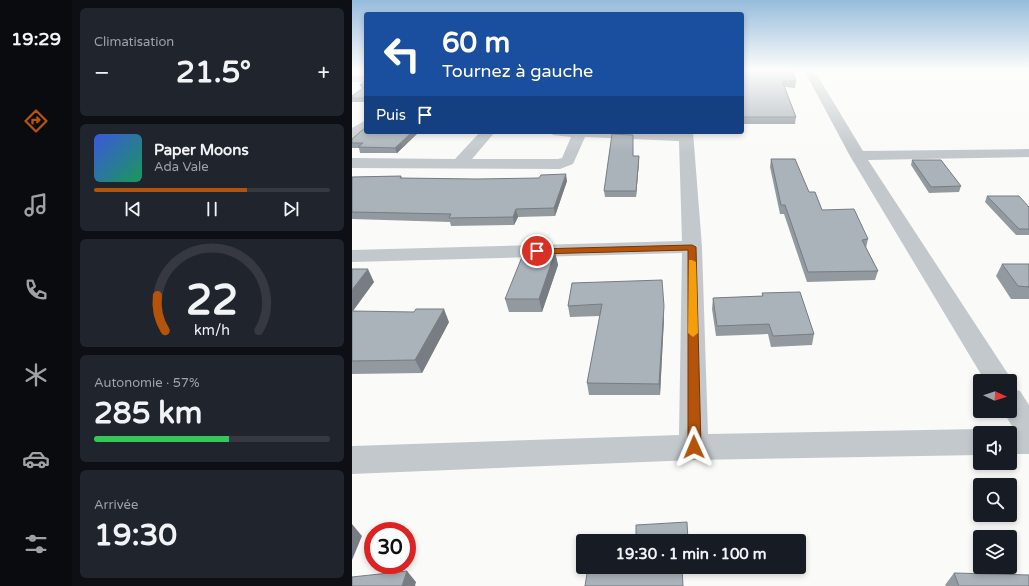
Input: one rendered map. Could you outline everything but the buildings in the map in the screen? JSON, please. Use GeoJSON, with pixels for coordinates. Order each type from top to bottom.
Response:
{"type":"FeatureCollection","features":[{"type":"Feature","properties":{"kind":"street"},"geometry":{"type":"LineString","coordinates":[[825,97],[858,156],[995,374]]}},
{"type":"Feature","properties":{"kind":"street"},"geometry":{"type":"LineString","coordinates":[[352,135],[364,126]]}},
{"type":"Feature","properties":{"kind":"street"},"geometry":{"type":"LineString","coordinates":[[459,164],[486,134]]}},
{"type":"Feature","properties":{"kind":"street"},"geometry":{"type":"LineString","coordinates":[[352,163],[563,164],[568,161],[580,134]]}},
{"type":"Feature","properties":{"kind":"street"},"geometry":{"type":"LineString","coordinates":[[686,134],[692,247],[694,447]]}},
{"type":"Feature","properties":{"kind":"street"},"geometry":{"type":"LineString","coordinates":[[858,156],[1029,153]]}},
{"type":"Feature","properties":{"kind":"street"},"geometry":{"type":"LineString","coordinates":[[1012,154],[1029,168]]}},
{"type":"Feature","properties":{"kind":"street"},"geometry":{"type":"LineString","coordinates":[[352,256],[692,247]]}},
{"type":"Feature","properties":{"kind":"street"},"geometry":{"type":"LineString","coordinates":[[1017,410],[1029,429]]}},
{"type":"Feature","properties":{"kind":"street"},"geometry":{"type":"LineString","coordinates":[[1017,442],[1029,441]]}},
{"type":"Feature","properties":{"kind":"street"},"geometry":{"type":"LineString","coordinates":[[352,460],[694,447],[973,442]]}},
{"type":"Feature","properties":{"kind":"slow traffic"},"geometry":{"type":"LineString","coordinates":[[692,262],[693,333]]}},
{"type":"Feature","properties":{"kind":"route"},"geometry":{"type":"LineString","coordinates":[[537,251],[692,247],[694,447]]}}]}
